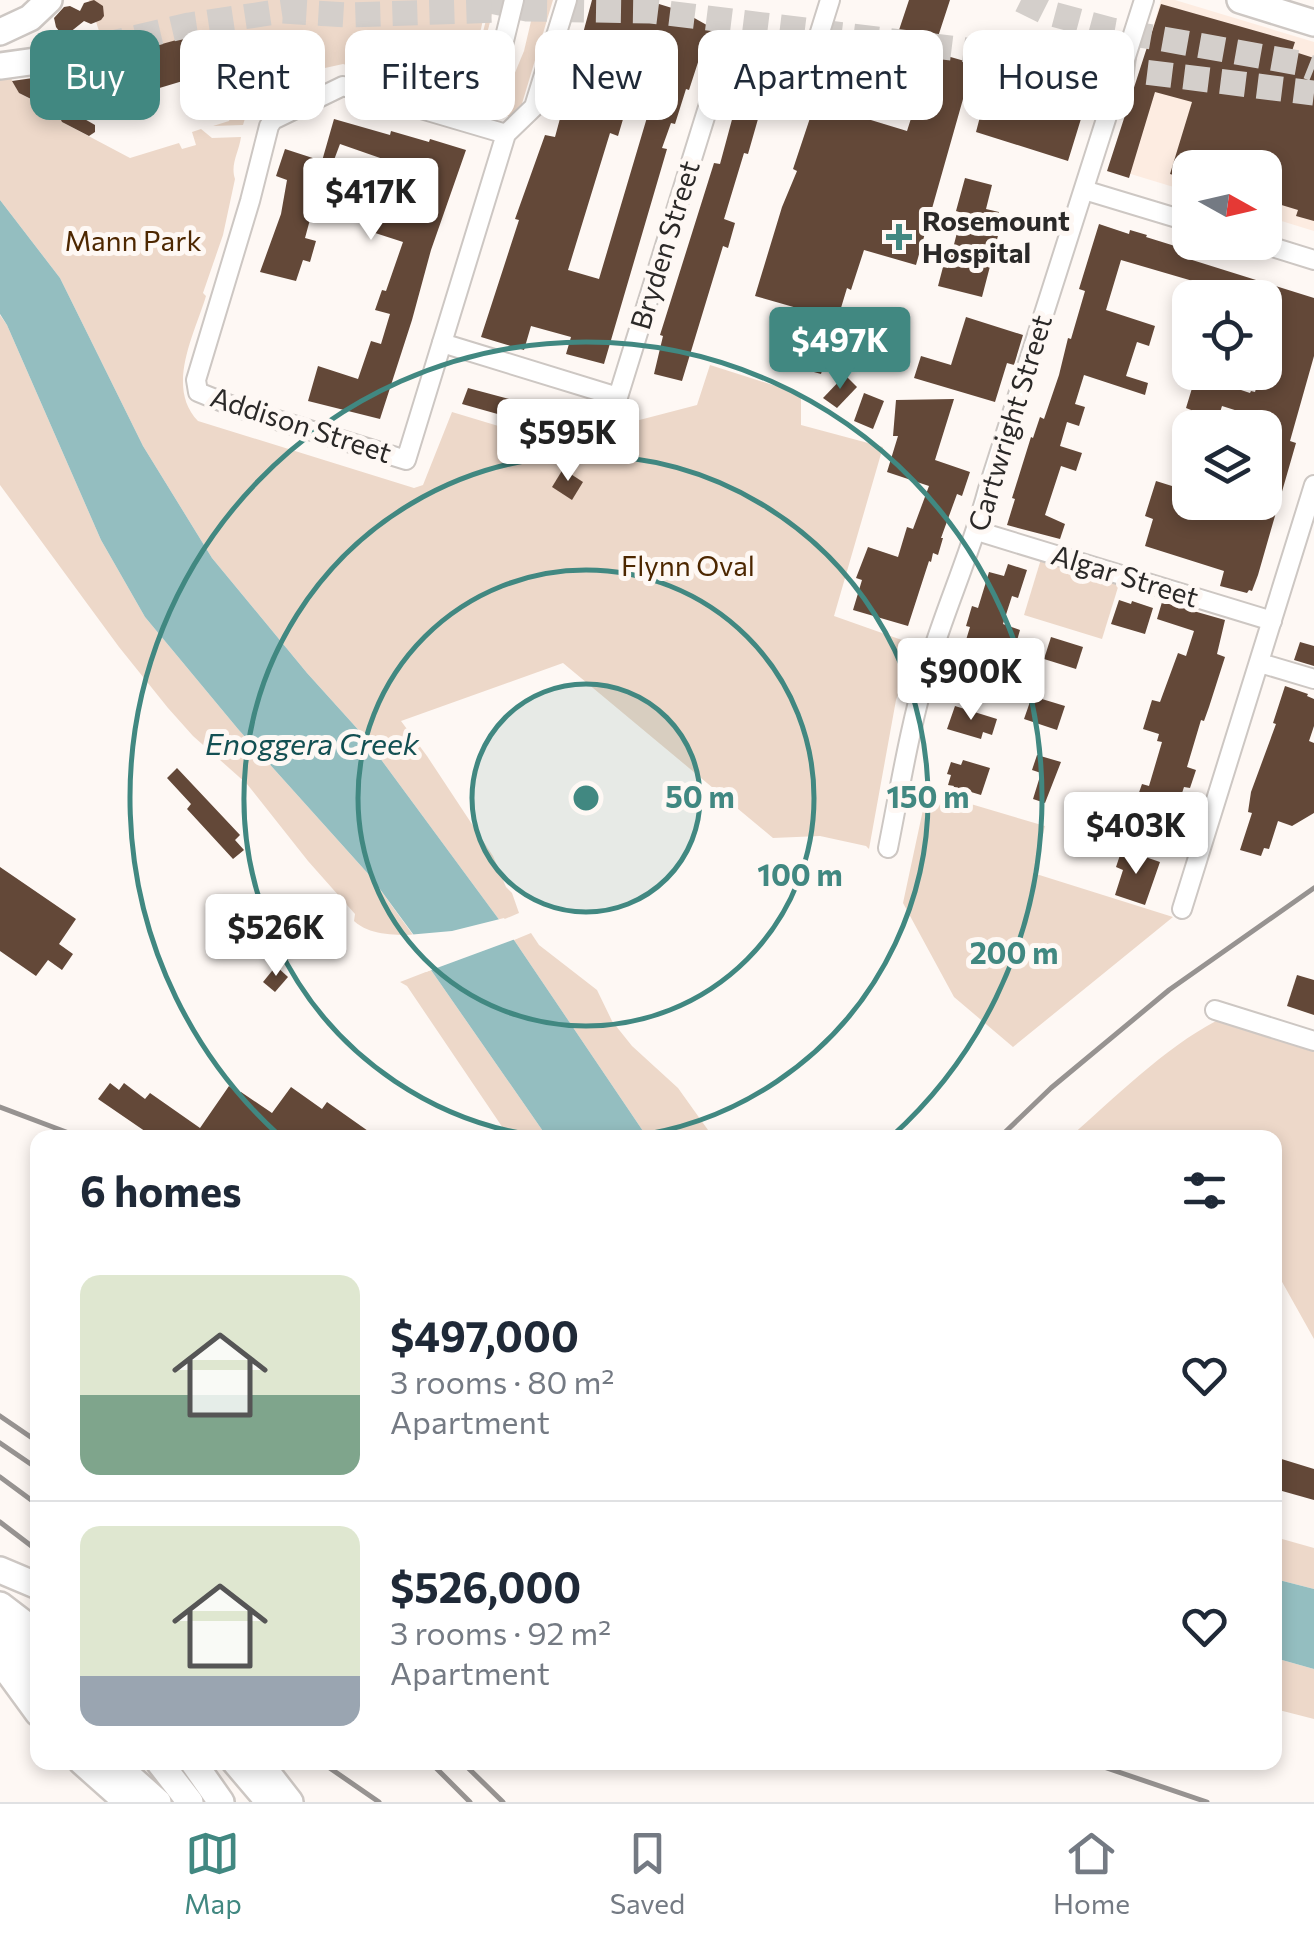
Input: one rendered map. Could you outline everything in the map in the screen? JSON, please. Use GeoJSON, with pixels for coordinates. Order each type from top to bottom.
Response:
{"type":"FeatureCollection","features":[{"type":"Feature","properties":{"kind":"highway"},"geometry":{"type":"LineString","coordinates":[[0,32],[30,18],[49,0]]}},
{"type":"Feature","properties":{"kind":"highway"},"geometry":{"type":"LineString","coordinates":[[1240,0],[1314,23]]}},
{"type":"Feature","properties":{"kind":"highway"},"geometry":{"type":"LineString","coordinates":[[0,1570],[30,1583]]}},
{"type":"Feature","properties":{"kind":"highway"},"geometry":{"type":"LineString","coordinates":[[0,1591],[30,1609]]}},
{"type":"Feature","properties":{"kind":"highway"},"geometry":{"type":"LineString","coordinates":[[0,1606],[30,1685]]}},
{"type":"Feature","properties":{"kind":"highway"},"geometry":{"type":"LineString","coordinates":[[91,1770],[127,1802]]}},
{"type":"Feature","properties":{"kind":"highway"},"geometry":{"type":"LineString","coordinates":[[122,1770],[158,1802]]}},
{"type":"Feature","properties":{"kind":"highway"},"geometry":{"type":"LineString","coordinates":[[166,1770],[190,1802]]}},
{"type":"Feature","properties":{"kind":"highway"},"geometry":{"type":"LineString","coordinates":[[198,1770],[221,1802]]}},
{"type":"Feature","properties":{"kind":"highway"},"geometry":{"type":"LineString","coordinates":[[241,1770],[269,1802]]}},
{"type":"Feature","properties":{"kind":"highway"},"geometry":{"type":"LineString","coordinates":[[265,1770],[290,1802]]}},
{"type":"Feature","properties":{"kind":"street"},"geometry":{"type":"LineString","coordinates":[[506,134],[469,122],[504,45],[514,0]]}},
{"type":"Feature","properties":{"kind":"street"},"geometry":{"type":"LineString","coordinates":[[442,342],[506,134],[534,106],[567,0]]}},
{"type":"Feature","properties":{"kind":"street","name":"Bryden Street"},"geometry":{"type":"LineString","coordinates":[[442,342],[618,397],[719,72],[750,50],[794,60],[807,59],[815,48],[830,0]]}},
{"type":"Feature","properties":{"kind":"street","name":"Cartwright Street"},"geometry":{"type":"LineString","coordinates":[[888,848],[927,668],[977,531],[1144,0]]}},
{"type":"Feature","properties":{"kind":"street","name":"Addison Street"},"geometry":{"type":"LineString","coordinates":[[442,342],[406,460],[235,407],[196,389],[273,120],[343,86],[469,122]]}},
{"type":"Feature","properties":{"kind":"street"},"geometry":{"type":"LineString","coordinates":[[1084,190],[1172,217]]}},
{"type":"Feature","properties":{"kind":"street"},"geometry":{"type":"LineString","coordinates":[[1282,250],[1314,260]]}},
{"type":"Feature","properties":{"kind":"street"},"geometry":{"type":"LineString","coordinates":[[1182,910],[1314,485]]}},
{"type":"Feature","properties":{"kind":"street","name":"Algar Street"},"geometry":{"type":"LineString","coordinates":[[977,531],[1272,621]]}},
{"type":"Feature","properties":{"kind":"street"},"geometry":{"type":"LineString","coordinates":[[1260,663],[1314,679]]}},
{"type":"Feature","properties":{"kind":"street"},"geometry":{"type":"LineString","coordinates":[[1216,1010],[1314,1041]]}},
{"type":"Feature","properties":{"kind":"shaded area"},"geometry":{"type":"Polygon","coordinates":[[[1161,0],[1175,0],[1314,42],[1314,231],[1282,221],[1282,150],[1172,150],[1172,187],[1111,168],[1125,120],[1134,120],[1134,91],[1161,0]]]}},
{"type":"Feature","properties":{"kind":"green space"},"geometry":{"type":"Polygon","coordinates":[[[89,0],[487,0],[481,30],[345,30],[345,65],[325,68],[325,30],[180,30],[180,40],[160,45],[160,30],[99,30],[89,0]]]}},
{"type":"Feature","properties":{"kind":"green space"},"geometry":{"type":"Polygon","coordinates":[[[494,0],[489,27],[484,30],[494,0]]]}},
{"type":"Feature","properties":{"kind":"green space"},"geometry":{"type":"Polygon","coordinates":[[[536,0],[553,0],[544,30],[535,30],[535,60],[515,115],[515,73],[536,0]]]}},
{"type":"Feature","properties":{"kind":"green space","name":"Flynn Oval"},"geometry":{"type":"Polygon","coordinates":[[[11,78],[19,93],[30,99],[30,120],[61,120],[130,158],[179,143],[182,149],[196,145],[192,132],[201,129],[212,138],[241,137],[223,235],[203,293],[206,296],[183,376],[188,407],[198,421],[414,488],[423,485],[452,412],[535,437],[550,399],[624,424],[697,405],[710,365],[801,394],[801,425],[883,447],[834,616],[916,645],[896,700],[869,849],[820,836],[773,838],[563,663],[401,721],[493,856],[512,893],[519,913],[500,921],[363,735],[212,558],[143,446],[60,278],[0,200],[0,79],[11,78]]]}},
{"type":"Feature","properties":{"kind":"green space"},"geometry":{"type":"Polygon","coordinates":[[[244,120],[243,125],[213,126],[244,120]]]}},
{"type":"Feature","properties":{"kind":"green space"},"geometry":{"type":"Polygon","coordinates":[[[0,315],[101,540],[145,617],[238,729],[371,877],[413,935],[374,932],[354,921],[355,914],[247,784],[168,708],[0,485],[0,315]]]}},
{"type":"Feature","properties":{"kind":"green space"},"geometry":{"type":"Polygon","coordinates":[[[1041,559],[1119,584],[1102,639],[1024,615],[1041,559]]]}},
{"type":"Feature","properties":{"kind":"green space"},"geometry":{"type":"Polygon","coordinates":[[[927,791],[1045,826],[1033,873],[1173,917],[1013,1047],[954,997],[903,903],[927,791]]]}},
{"type":"Feature","properties":{"kind":"green space"},"geometry":{"type":"Polygon","coordinates":[[[531,933],[539,945],[597,990],[612,1021],[632,1046],[678,1088],[708,1130],[642,1130],[514,940],[531,933]]]}},
{"type":"Feature","properties":{"kind":"green space"},"geometry":{"type":"Polygon","coordinates":[[[431,970],[542,1130],[504,1130],[407,986],[400,982],[431,970]]]}},
{"type":"Feature","properties":{"kind":"green space"},"geometry":{"type":"Polygon","coordinates":[[[1216,1021],[1314,1052],[1314,1339],[1282,1282],[1282,1130],[1078,1130],[1159,1059],[1216,1021]]]}},
{"type":"Feature","properties":{"kind":"green space"},"geometry":{"type":"Polygon","coordinates":[[[1282,1539],[1314,1548],[1314,1589],[1282,1581],[1282,1539]]]}},
{"type":"Feature","properties":{"kind":"green space"},"geometry":{"type":"Polygon","coordinates":[[[1282,1660],[1314,1669],[1314,1719],[1282,1711],[1282,1660]]]}},
{"type":"Feature","properties":{"kind":"water","name":"Enoggera Creek"},"geometry":{"type":"Polygon","coordinates":[[[0,200],[60,278],[143,446],[212,558],[363,735],[514,940],[642,1130],[542,1130],[371,877],[238,729],[145,617],[101,540],[0,314],[0,200]]]}},
{"type":"Feature","properties":{"kind":"water"},"geometry":{"type":"Polygon","coordinates":[[[1282,1581],[1314,1589],[1314,1669],[1282,1660],[1282,1581]]]}},
{"type":"Feature","properties":{"kind":"pier"},"geometry":{"type":"Polygon","coordinates":[[[504,918],[518,938],[426,972],[407,935],[452,931],[504,918]]]}},
{"type":"Feature","properties":{"kind":"building"},"geometry":{"type":"Polygon","coordinates":[[[94,0],[103,6],[101,20],[91,24],[84,21],[73,30],[58,30],[54,18],[64,7],[80,11],[84,3],[94,0]]]}},
{"type":"Feature","properties":{"kind":"building"},"geometry":{"type":"Polygon","coordinates":[[[592,0],[646,0],[673,6],[716,30],[698,30],[698,62],[689,90],[686,89],[678,114],[678,30],[584,30],[592,0]]]}},
{"type":"Feature","properties":{"kind":"building"},"geometry":{"type":"Polygon","coordinates":[[[909,0],[950,0],[940,30],[899,30],[909,0]]]}},
{"type":"Feature","properties":{"kind":"building"},"geometry":{"type":"Polygon","coordinates":[[[1161,4],[1295,42],[1292,51],[1314,58],[1314,221],[1296,216],[1298,210],[1282,205],[1282,150],[1177,150],[1192,102],[1155,92],[1129,178],[1107,171],[1123,120],[1134,120],[1134,88],[1161,4]]]}},
{"type":"Feature","properties":{"kind":"building"},"geometry":{"type":"Polygon","coordinates":[[[180,39],[180,82],[160,88],[160,45],[180,39]]]}},
{"type":"Feature","properties":{"kind":"building"},"geometry":{"type":"Polygon","coordinates":[[[943,55],[963,61],[963,99],[916,265],[864,250],[851,290],[847,288],[821,374],[796,367],[809,322],[801,320],[804,310],[755,296],[797,171],[793,169],[809,120],[871,120],[907,131],[911,120],[943,120],[943,55]]]}},
{"type":"Feature","properties":{"kind":"building"},"geometry":{"type":"Polygon","coordinates":[[[30,78],[30,98],[19,93],[12,81],[30,78]]]}},
{"type":"Feature","properties":{"kind":"building"},"geometry":{"type":"Polygon","coordinates":[[[334,119],[466,150],[380,419],[308,401],[318,366],[358,379],[371,341],[381,344],[390,314],[375,310],[403,242],[369,231],[376,211],[348,204],[353,191],[380,199],[391,164],[340,144],[322,192],[318,190],[305,238],[316,241],[310,262],[303,260],[296,281],[260,272],[281,214],[287,180],[276,176],[285,149],[322,161],[334,119]]]}},
{"type":"Feature","properties":{"kind":"building"},"geometry":{"type":"Polygon","coordinates":[[[86,120],[95,125],[95,132],[89,136],[62,122],[86,120]]]}},
{"type":"Feature","properties":{"kind":"building"},"geometry":{"type":"Polygon","coordinates":[[[560,120],[623,120],[618,136],[610,133],[568,270],[599,279],[646,120],[676,120],[671,123],[662,148],[667,149],[604,364],[566,354],[571,337],[531,326],[524,350],[481,337],[519,220],[515,219],[545,135],[555,137],[560,120]]]}},
{"type":"Feature","properties":{"kind":"building"},"geometry":{"type":"Polygon","coordinates":[[[732,120],[758,120],[724,219],[735,223],[728,248],[723,246],[682,381],[654,374],[663,336],[660,335],[714,163],[720,164],[732,120]]]}},
{"type":"Feature","properties":{"kind":"building"},"geometry":{"type":"Polygon","coordinates":[[[979,120],[1081,120],[1068,161],[976,132],[979,120]]]}},
{"type":"Feature","properties":{"kind":"building"},"geometry":{"type":"Polygon","coordinates":[[[965,178],[992,185],[986,209],[999,212],[1000,228],[982,297],[938,286],[943,267],[948,268],[962,213],[956,211],[965,178]]]}},
{"type":"Feature","properties":{"kind":"building"},"geometry":{"type":"Polygon","coordinates":[[[1099,224],[1172,245],[1172,260],[1192,260],[1256,280],[1189,280],[1121,260],[1106,310],[1155,326],[1149,346],[1137,342],[1126,376],[1148,383],[1145,395],[1084,375],[1075,404],[1085,407],[1079,426],[1067,422],[1060,446],[1082,453],[1076,471],[1061,466],[1045,515],[1065,524],[1060,539],[1007,525],[1031,437],[1040,417],[1044,419],[1068,338],[1071,339],[1085,291],[1079,289],[1099,224]]]}},
{"type":"Feature","properties":{"kind":"building"},"geometry":{"type":"Polygon","coordinates":[[[1282,288],[1314,298],[1314,356],[1290,441],[1296,443],[1282,492],[1282,410],[1186,408],[1191,390],[1282,390],[1282,288]]]}},
{"type":"Feature","properties":{"kind":"building"},"geometry":{"type":"Polygon","coordinates":[[[966,317],[1023,335],[1014,365],[1007,363],[995,402],[914,378],[921,356],[951,365],[966,317]]]}},
{"type":"Feature","properties":{"kind":"building"},"geometry":{"type":"Polygon","coordinates":[[[856,333],[876,338],[868,366],[848,361],[856,333]]]}},
{"type":"Feature","properties":{"kind":"building"},"geometry":{"type":"Polygon","coordinates":[[[845,375],[857,387],[837,408],[823,398],[845,375]]]}},
{"type":"Feature","properties":{"kind":"building"},"geometry":{"type":"Polygon","coordinates":[[[468,388],[520,402],[512,418],[462,404],[468,388]]]}},
{"type":"Feature","properties":{"kind":"building"},"geometry":{"type":"Polygon","coordinates":[[[864,393],[884,401],[873,429],[854,421],[864,393]]]}},
{"type":"Feature","properties":{"kind":"building"},"geometry":{"type":"Polygon","coordinates":[[[954,399],[935,460],[970,472],[962,496],[957,494],[938,555],[933,553],[929,561],[908,626],[853,610],[862,580],[856,578],[868,547],[898,557],[907,527],[913,529],[929,486],[887,472],[898,436],[893,436],[896,400],[954,399]]]}},
{"type":"Feature","properties":{"kind":"building"},"geometry":{"type":"Polygon","coordinates":[[[563,469],[583,482],[572,500],[552,487],[563,469]]]}},
{"type":"Feature","properties":{"kind":"building"},"geometry":{"type":"Polygon","coordinates":[[[1156,481],[1172,486],[1172,520],[1274,520],[1252,591],[1220,586],[1224,571],[1145,546],[1153,519],[1145,516],[1156,481]]]}},
{"type":"Feature","properties":{"kind":"building"},"geometry":{"type":"Polygon","coordinates":[[[1008,564],[1027,570],[1018,598],[1012,596],[1003,624],[1020,630],[1014,651],[982,641],[974,666],[997,673],[991,691],[954,679],[970,627],[966,626],[972,606],[978,608],[989,572],[1004,576],[1008,564]]]}},
{"type":"Feature","properties":{"kind":"building"},"geometry":{"type":"Polygon","coordinates":[[[1119,600],[1153,608],[1145,634],[1111,624],[1119,600]]]}},
{"type":"Feature","properties":{"kind":"building"},"geometry":{"type":"Polygon","coordinates":[[[1162,602],[1225,620],[1217,654],[1225,657],[1187,767],[1196,770],[1190,788],[1184,787],[1168,836],[1138,827],[1145,804],[1136,801],[1142,784],[1149,786],[1162,742],[1157,741],[1159,734],[1143,729],[1152,700],[1160,702],[1178,653],[1186,656],[1194,631],[1157,619],[1162,602]]]}},
{"type":"Feature","properties":{"kind":"building"},"geometry":{"type":"Polygon","coordinates":[[[1051,637],[1083,647],[1076,669],[1044,659],[1051,637]]]}},
{"type":"Feature","properties":{"kind":"building"},"geometry":{"type":"Polygon","coordinates":[[[1300,642],[1314,646],[1314,666],[1294,660],[1300,642]]]}},
{"type":"Feature","properties":{"kind":"building"},"geometry":{"type":"Polygon","coordinates":[[[1285,686],[1314,699],[1314,726],[1309,741],[1314,743],[1314,813],[1292,826],[1278,821],[1269,849],[1264,848],[1261,856],[1240,850],[1252,813],[1248,812],[1251,792],[1276,724],[1273,723],[1285,686]]]}},
{"type":"Feature","properties":{"kind":"building"},"geometry":{"type":"Polygon","coordinates":[[[1032,696],[1065,706],[1057,730],[1024,719],[1032,696]]]}},
{"type":"Feature","properties":{"kind":"building"},"geometry":{"type":"Polygon","coordinates":[[[955,706],[997,719],[992,735],[983,732],[981,739],[947,729],[955,706]]]}},
{"type":"Feature","properties":{"kind":"building"},"geometry":{"type":"Polygon","coordinates":[[[1037,755],[1061,762],[1045,803],[1033,799],[1041,773],[1032,770],[1037,755]]]}},
{"type":"Feature","properties":{"kind":"building"},"geometry":{"type":"Polygon","coordinates":[[[963,760],[990,768],[981,795],[952,791],[954,786],[948,785],[951,762],[961,765],[963,760]]]}},
{"type":"Feature","properties":{"kind":"building"},"geometry":{"type":"Polygon","coordinates":[[[177,768],[240,835],[235,840],[244,850],[233,859],[187,809],[191,804],[167,778],[177,768]]]}},
{"type":"Feature","properties":{"kind":"building"},"geometry":{"type":"Polygon","coordinates":[[[1099,820],[1129,830],[1123,849],[1086,837],[1090,825],[1097,827],[1099,820]]]}},
{"type":"Feature","properties":{"kind":"building"},"geometry":{"type":"Polygon","coordinates":[[[1122,849],[1160,862],[1145,905],[1115,895],[1123,870],[1116,867],[1122,849]]]}},
{"type":"Feature","properties":{"kind":"building"},"geometry":{"type":"Polygon","coordinates":[[[0,867],[76,919],[59,944],[73,954],[62,970],[48,960],[36,976],[0,951],[0,867]]]}},
{"type":"Feature","properties":{"kind":"building"},"geometry":{"type":"Polygon","coordinates":[[[276,966],[288,977],[275,992],[263,982],[276,966]]]}},
{"type":"Feature","properties":{"kind":"building"},"geometry":{"type":"Polygon","coordinates":[[[1297,975],[1314,980],[1314,1015],[1287,1006],[1297,975]]]}},
{"type":"Feature","properties":{"kind":"building"},"geometry":{"type":"Polygon","coordinates":[[[110,1083],[119,1090],[124,1083],[145,1099],[150,1093],[200,1128],[229,1086],[272,1113],[291,1087],[322,1109],[327,1102],[367,1130],[143,1130],[98,1099],[110,1083]]]}},
{"type":"Feature","properties":{"kind":"building"},"geometry":{"type":"Polygon","coordinates":[[[1282,1459],[1314,1469],[1314,1500],[1282,1491],[1282,1459]]]}},
{"type":"Feature","properties":{"kind":"tunnel"},"geometry":{"type":"LineString","coordinates":[[486,0],[527,9],[651,11],[1314,93]]}},
{"type":"Feature","properties":{"kind":"tunnel"},"geometry":{"type":"LineString","coordinates":[[1021,0],[1045,12],[1112,30],[1299,63],[1314,69]]}},
{"type":"Feature","properties":{"kind":"tunnel"},"geometry":{"type":"LineString","coordinates":[[160,32],[283,11],[349,15],[502,10]]}},
{"type":"Feature","properties":{"kind":"railway"},"geometry":{"type":"LineString","coordinates":[[1007,1130],[1051,1088],[1169,990],[1314,888]]}},
{"type":"Feature","properties":{"kind":"railway"},"geometry":{"type":"LineString","coordinates":[[0,1107],[61,1130]]}},
{"type":"Feature","properties":{"kind":"railway"},"geometry":{"type":"LineString","coordinates":[[0,1416],[30,1437]]}},
{"type":"Feature","properties":{"kind":"railway"},"geometry":{"type":"LineString","coordinates":[[0,1443],[30,1464]]}},
{"type":"Feature","properties":{"kind":"railway"},"geometry":{"type":"LineString","coordinates":[[0,1477],[30,1499]]}},
{"type":"Feature","properties":{"kind":"railway"},"geometry":{"type":"LineString","coordinates":[[0,1522],[30,1545]]}},
{"type":"Feature","properties":{"kind":"railway"},"geometry":{"type":"LineString","coordinates":[[333,1770],[379,1802]]}},
{"type":"Feature","properties":{"kind":"railway"},"geometry":{"type":"LineString","coordinates":[[438,1770],[470,1802]]}},
{"type":"Feature","properties":{"kind":"railway"},"geometry":{"type":"LineString","coordinates":[[470,1770],[503,1802]]}},
{"type":"Feature","properties":{"kind":"railway"},"geometry":{"type":"LineString","coordinates":[[1113,1770],[1207,1802]]}},
{"type":"Feature","properties":{"kind":"place","name":"Rosemount Hospital"},"geometry":{"type":"Point","coordinates":[899,237]}},
{"type":"Feature","properties":{"kind":"park label","name":"Mann Park"},"geometry":{"type":"Point","coordinates":[133,241]}}]}
